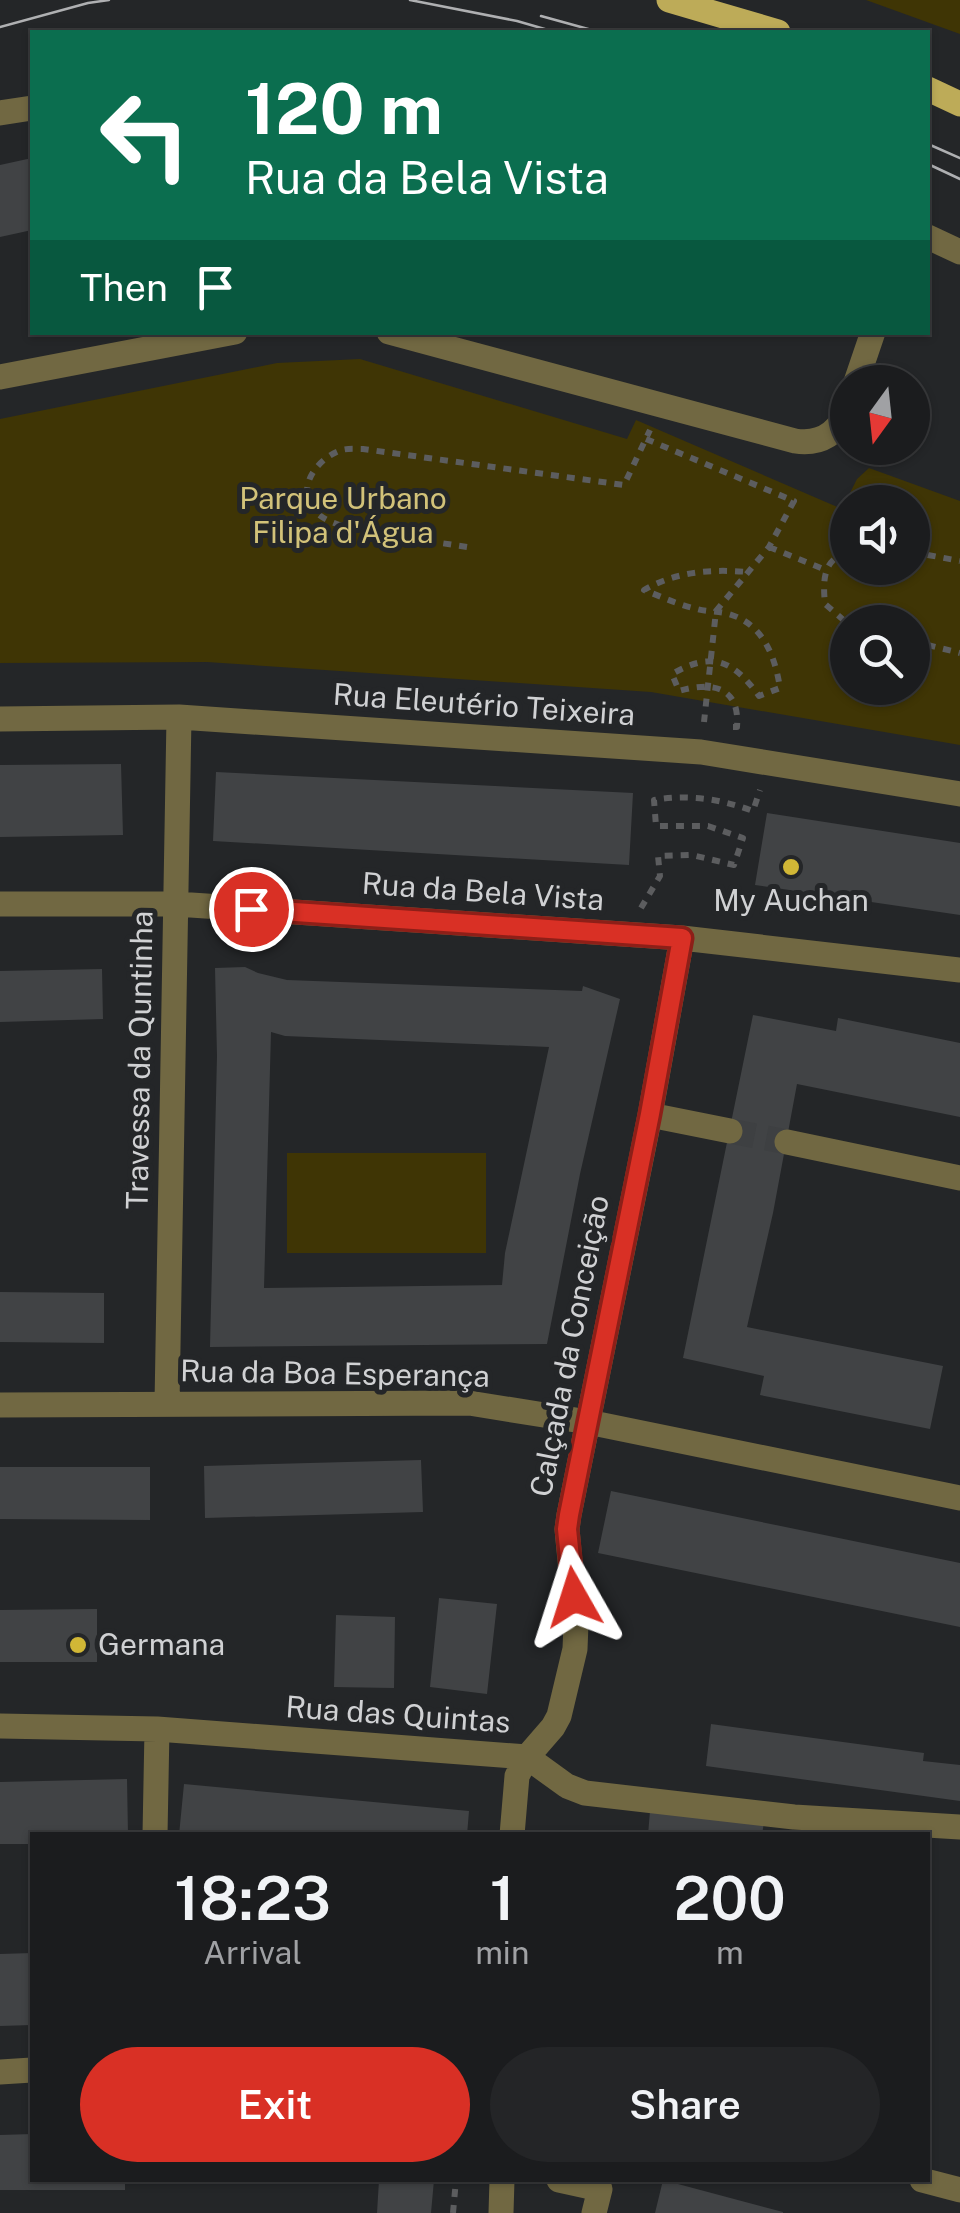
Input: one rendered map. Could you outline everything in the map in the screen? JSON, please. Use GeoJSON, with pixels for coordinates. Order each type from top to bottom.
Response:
{"type":"FeatureCollection","features":[{"type":"Feature","properties":{"kind":"main road"},"geometry":{"type":"LineString","coordinates":[[668,0],[771,30]]}},
{"type":"Feature","properties":{"kind":"main road"},"geometry":{"type":"LineString","coordinates":[[930,90],[960,104]]}},
{"type":"Feature","properties":{"kind":"street"},"geometry":{"type":"LineString","coordinates":[[0,113],[30,108]]}},
{"type":"Feature","properties":{"kind":"street"},"geometry":{"type":"LineString","coordinates":[[930,239],[960,252]]}},
{"type":"Feature","properties":{"kind":"street"},"geometry":{"type":"LineString","coordinates":[[0,377],[218,335]]}},
{"type":"Feature","properties":{"kind":"street"},"geometry":{"type":"LineString","coordinates":[[400,335],[807,442],[830,435]]}},
{"type":"Feature","properties":{"kind":"street"},"geometry":{"type":"LineString","coordinates":[[862,365],[872,335]]}},
{"type":"Feature","properties":{"kind":"street","name":"Rua Eleutério Teixeira"},"geometry":{"type":"LineString","coordinates":[[0,720],[179,717],[701,752],[960,794]]}},
{"type":"Feature","properties":{"kind":"street","name":"Travessa da Quntinha"},"geometry":{"type":"LineString","coordinates":[[167,1404],[179,717]]}},
{"type":"Feature","properties":{"kind":"street","name":"Rua da Bela Vista"},"geometry":{"type":"LineString","coordinates":[[0,904],[176,904],[625,934],[960,970]]}},
{"type":"Feature","properties":{"kind":"street","name":"Calçada da Conceição"},"geometry":{"type":"LineString","coordinates":[[527,1757],[559,1716],[575,1649],[567,1529],[682,938]]}},
{"type":"Feature","properties":{"kind":"street"},"geometry":{"type":"LineString","coordinates":[[650,1114],[730,1131]]}},
{"type":"Feature","properties":{"kind":"street"},"geometry":{"type":"LineString","coordinates":[[786,1142],[960,1178]]}},
{"type":"Feature","properties":{"kind":"street","name":"Rua da Boa Esperança"},"geometry":{"type":"LineString","coordinates":[[0,1405],[456,1402],[588,1422],[960,1498]]}},
{"type":"Feature","properties":{"kind":"street","name":"Rua das Quintas"},"geometry":{"type":"LineString","coordinates":[[0,1726],[157,1730],[527,1757],[567,1786],[585,1793],[794,1817],[960,1827]]}},
{"type":"Feature","properties":{"kind":"street"},"geometry":{"type":"LineString","coordinates":[[155,1832],[157,1730]]}},
{"type":"Feature","properties":{"kind":"street"},"geometry":{"type":"LineString","coordinates":[[512,1832],[517,1776],[527,1757]]}},
{"type":"Feature","properties":{"kind":"street"},"geometry":{"type":"LineString","coordinates":[[0,2072],[30,2070]]}},
{"type":"Feature","properties":{"kind":"street"},"geometry":{"type":"LineString","coordinates":[[501,2213],[502,2182]]}},
{"type":"Feature","properties":{"kind":"street"},"geometry":{"type":"LineString","coordinates":[[569,2182],[600,2188],[594,2213]]}},
{"type":"Feature","properties":{"kind":"street"},"geometry":{"type":"LineString","coordinates":[[930,2182],[960,2190]]}},
{"type":"Feature","properties":{"kind":"path"},"geometry":{"type":"LineString","coordinates":[[467,547],[350,529],[331,522],[316,512],[306,487],[322,460],[342,450],[363,449],[624,485],[663,404]]}},
{"type":"Feature","properties":{"kind":"path"},"geometry":{"type":"LineString","coordinates":[[646,439],[794,501],[769,547],[716,612],[701,752]]}},
{"type":"Feature","properties":{"kind":"path"},"geometry":{"type":"LineString","coordinates":[[769,547],[826,570]]}},
{"type":"Feature","properties":{"kind":"path"},"geometry":{"type":"LineString","coordinates":[[930,555],[960,561]]}},
{"type":"Feature","properties":{"kind":"path"},"geometry":{"type":"LineString","coordinates":[[830,565],[823,585],[824,604],[830,609]]}},
{"type":"Feature","properties":{"kind":"path"},"geometry":{"type":"LineString","coordinates":[[704,722],[737,728],[738,712],[732,697],[708,686],[679,691],[672,674],[688,665],[711,660],[740,672],[759,696],[780,688],[776,662],[767,642],[732,614],[698,610],[644,590],[704,570],[748,572]]}},
{"type":"Feature","properties":{"kind":"path"},"geometry":{"type":"LineString","coordinates":[[930,646],[960,653]]}},
{"type":"Feature","properties":{"kind":"path"},"geometry":{"type":"LineString","coordinates":[[625,934],[660,876],[658,856],[692,855],[734,866],[743,838],[708,826],[656,826],[654,800],[700,797],[753,811],[761,788],[745,786]]}},
{"type":"Feature","properties":{"kind":"path"},"geometry":{"type":"LineString","coordinates":[[453,2213],[456,2182]]}},
{"type":"Feature","properties":{"kind":"green space"},"geometry":{"type":"Polygon","coordinates":[[[866,0],[960,0],[960,34],[866,0]]]}},
{"type":"Feature","properties":{"kind":"green space","name":"Parque Urbano Filipa d'Água"},"geometry":{"type":"Polygon","coordinates":[[[360,359],[627,439],[636,420],[830,504],[830,585],[930,585],[930,490],[960,501],[960,745],[651,692],[207,662],[0,663],[0,419],[277,363],[360,359]]]}},
{"type":"Feature","properties":{"kind":"green space","name":"Parque Urbano Filipa d'Água"},"geometry":{"type":"Polygon","coordinates":[[[869,468],[916,485],[854,485],[869,468]]]}},
{"type":"Feature","properties":{"kind":"green space"},"geometry":{"type":"Polygon","coordinates":[[[287,1153],[486,1153],[486,1253],[287,1253],[287,1153]]]}},
{"type":"Feature","properties":{"kind":"building"},"geometry":{"type":"Polygon","coordinates":[[[30,158],[30,230],[0,237],[0,165],[30,158]]]}},
{"type":"Feature","properties":{"kind":"building"},"geometry":{"type":"Polygon","coordinates":[[[121,764],[123,835],[0,837],[0,765],[121,764]]]}},
{"type":"Feature","properties":{"kind":"building"},"geometry":{"type":"Polygon","coordinates":[[[216,772],[633,793],[629,865],[213,841],[216,772]]]}},
{"type":"Feature","properties":{"kind":"building"},"geometry":{"type":"Polygon","coordinates":[[[767,813],[960,843],[960,915],[755,885],[767,813]]]}},
{"type":"Feature","properties":{"kind":"building"},"geometry":{"type":"Polygon","coordinates":[[[245,967],[287,980],[582,991],[583,986],[620,999],[547,1344],[210,1347],[217,1056],[215,968],[245,967]],[[271,1032],[264,1288],[502,1285],[505,1253],[549,1047],[285,1036],[271,1032]]]}},
{"type":"Feature","properties":{"kind":"building"},"geometry":{"type":"Polygon","coordinates":[[[102,969],[103,1019],[0,1022],[0,971],[102,969]]]}},
{"type":"Feature","properties":{"kind":"building"},"geometry":{"type":"Polygon","coordinates":[[[753,1015],[836,1031],[838,1018],[960,1043],[960,1117],[797,1084],[747,1327],[943,1366],[930,1429],[760,1395],[764,1376],[683,1358],[753,1015]]]}},
{"type":"Feature","properties":{"kind":"building"},"geometry":{"type":"Polygon","coordinates":[[[0,1292],[104,1293],[104,1343],[0,1342],[0,1292]]]}},
{"type":"Feature","properties":{"kind":"building"},"geometry":{"type":"Polygon","coordinates":[[[421,1460],[423,1512],[205,1518],[204,1466],[421,1460]]]}},
{"type":"Feature","properties":{"kind":"building"},"geometry":{"type":"Polygon","coordinates":[[[0,1467],[150,1467],[150,1520],[0,1519],[0,1467]]]}},
{"type":"Feature","properties":{"kind":"building"},"geometry":{"type":"Polygon","coordinates":[[[611,1491],[960,1563],[960,1627],[598,1553],[611,1491]]]}},
{"type":"Feature","properties":{"kind":"building"},"geometry":{"type":"Polygon","coordinates":[[[439,1598],[497,1604],[487,1694],[430,1687],[439,1598]]]}},
{"type":"Feature","properties":{"kind":"building"},"geometry":{"type":"Polygon","coordinates":[[[97,1609],[97,1662],[0,1662],[0,1610],[97,1609]]]}},
{"type":"Feature","properties":{"kind":"building"},"geometry":{"type":"Polygon","coordinates":[[[336,1615],[395,1617],[394,1688],[334,1687],[336,1615]]]}},
{"type":"Feature","properties":{"kind":"building"},"geometry":{"type":"Polygon","coordinates":[[[711,1724],[924,1753],[923,1761],[960,1765],[960,1801],[706,1766],[711,1724]]]}},
{"type":"Feature","properties":{"kind":"building"},"geometry":{"type":"Polygon","coordinates":[[[127,1779],[128,1832],[30,1832],[30,1844],[0,1844],[0,1782],[127,1779]]]}},
{"type":"Feature","properties":{"kind":"building"},"geometry":{"type":"Polygon","coordinates":[[[184,1784],[469,1811],[467,1832],[179,1832],[184,1784]]]}},
{"type":"Feature","properties":{"kind":"building"},"geometry":{"type":"Polygon","coordinates":[[[650,1811],[764,1822],[762,1832],[648,1832],[650,1811]]]}},
{"type":"Feature","properties":{"kind":"building"},"geometry":{"type":"Polygon","coordinates":[[[30,1953],[30,2025],[0,2026],[0,1954],[30,1953]]]}},
{"type":"Feature","properties":{"kind":"building"},"geometry":{"type":"Polygon","coordinates":[[[30,2134],[30,2182],[125,2182],[125,2190],[0,2190],[0,2135],[30,2134]]]}},
{"type":"Feature","properties":{"kind":"building"},"geometry":{"type":"Polygon","coordinates":[[[379,2182],[434,2182],[431,2213],[377,2213],[379,2182]]]}},
{"type":"Feature","properties":{"kind":"building"},"geometry":{"type":"Polygon","coordinates":[[[663,2182],[783,2212],[783,2213],[655,2213],[663,2182]]]}},
{"type":"Feature","properties":{"kind":"tunnel"},"geometry":{"type":"LineString","coordinates":[[730,1131],[787,1142]]}},
{"type":"Feature","properties":{"kind":"tram line"},"geometry":{"type":"LineString","coordinates":[[0,27],[109,0]]}},
{"type":"Feature","properties":{"kind":"tram line"},"geometry":{"type":"LineString","coordinates":[[410,0],[548,30]]}},
{"type":"Feature","properties":{"kind":"tram line"},"geometry":{"type":"LineString","coordinates":[[541,16],[592,30]]}},
{"type":"Feature","properties":{"kind":"tram line"},"geometry":{"type":"LineString","coordinates":[[930,145],[960,158]]}},
{"type":"Feature","properties":{"kind":"tram line"},"geometry":{"type":"LineString","coordinates":[[930,165],[960,179]]}},
{"type":"Feature","properties":{"kind":"place","name":"My Auchan"},"geometry":{"type":"Point","coordinates":[791,867]}},
{"type":"Feature","properties":{"kind":"place","name":"Germana"},"geometry":{"type":"Point","coordinates":[78,1645]}},
{"type":"Feature","properties":{"kind":"route"},"geometry":{"type":"LineString","coordinates":[[251,909],[682,938],[569,1515],[574,1597]]}}]}
